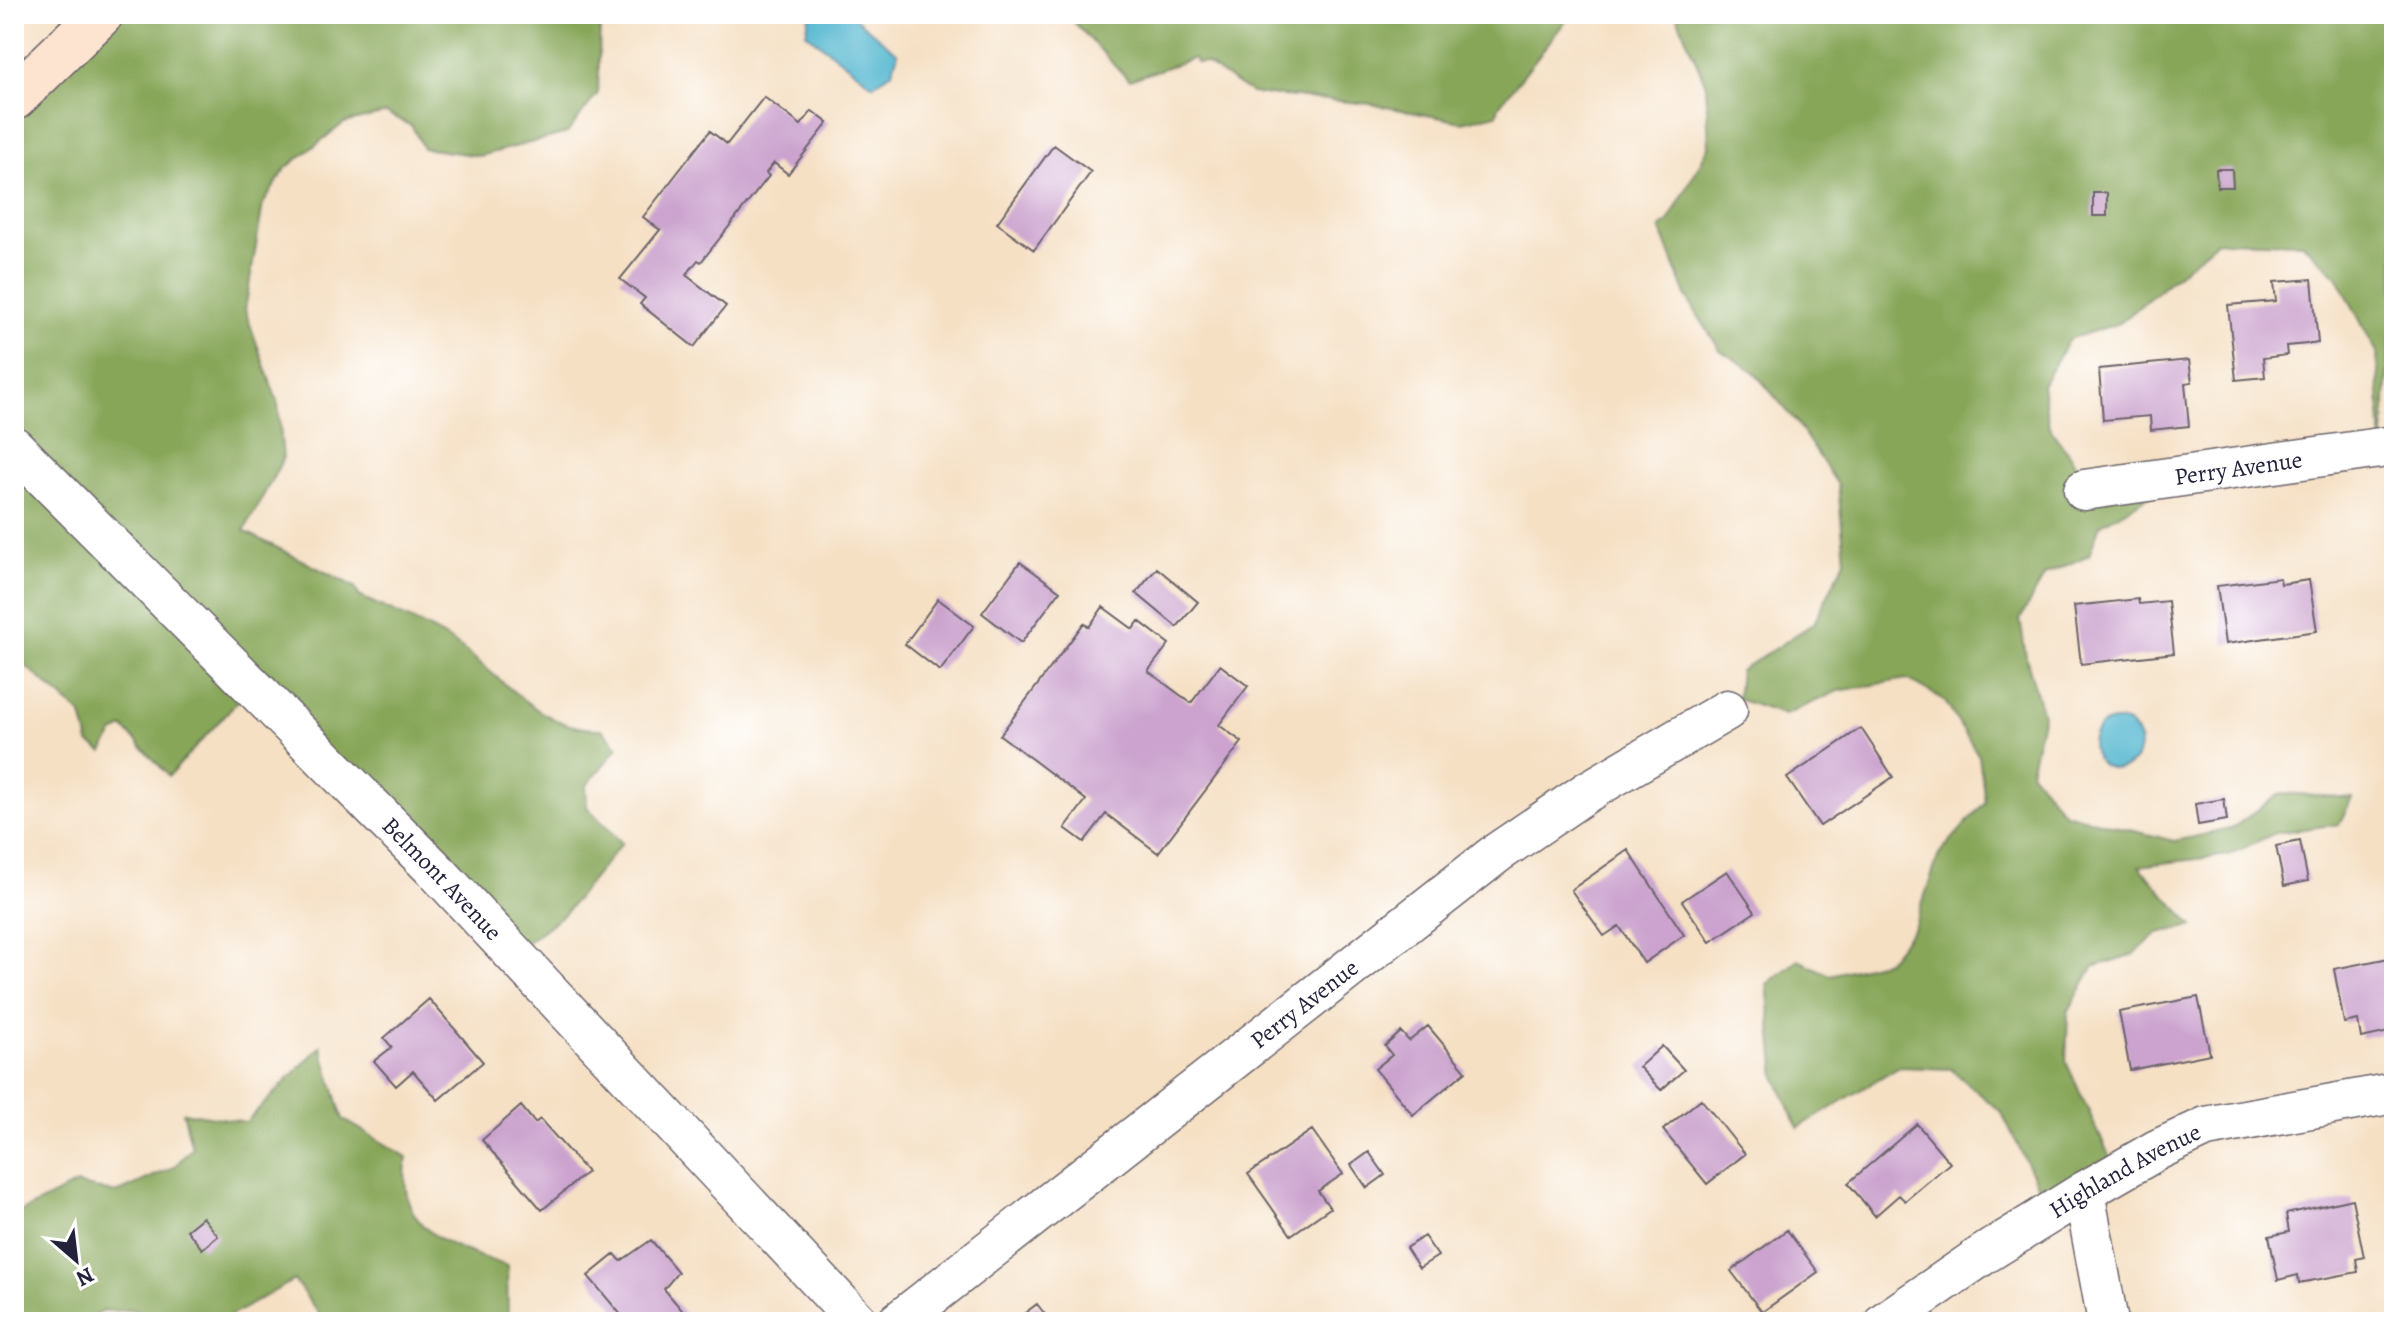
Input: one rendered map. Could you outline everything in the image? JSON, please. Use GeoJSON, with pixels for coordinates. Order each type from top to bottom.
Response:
{"type":"FeatureCollection","features":[{"type":"Feature","properties":{"kind":"main road"},"geometry":{"type":"LineString","coordinates":[[14,98],[101,14]]}},
{"type":"Feature","properties":{"kind":"street","name":"Perry Avenue"},"geometry":{"type":"LineString","coordinates":[[2084,490],[2394,446]]}},
{"type":"Feature","properties":{"kind":"street","name":"Belmont Avenue"},"geometry":{"type":"LineString","coordinates":[[14,447],[439,874],[858,1322]]}},
{"type":"Feature","properties":{"kind":"street","name":"Perry Avenue"},"geometry":{"type":"LineString","coordinates":[[898,1322],[1497,853],[1587,792],[1727,710]]}},
{"type":"Feature","properties":{"kind":"street","name":"Highland Avenue"},"geometry":{"type":"LineString","coordinates":[[1885,1322],[1984,1254],[2084,1192],[2157,1150],[2206,1127],[2394,1093]]}},
{"type":"Feature","properties":{"kind":"street"},"geometry":{"type":"LineString","coordinates":[[2084,1192],[2108,1322]]}},
{"type":"Feature","properties":{"kind":"green space"},"geometry":{"type":"Polygon","coordinates":[[[107,14],[597,14],[600,20],[598,93],[567,133],[480,156],[423,148],[412,126],[386,113],[344,123],[286,168],[263,204],[245,310],[278,404],[283,459],[244,531],[355,587],[359,596],[448,639],[538,710],[557,721],[602,729],[618,747],[586,786],[587,807],[622,843],[565,913],[512,954],[246,692],[169,776],[124,728],[113,733],[103,752],[89,743],[82,715],[26,666],[14,669],[14,106],[107,14]]]}},
{"type":"Feature","properties":{"kind":"green space"},"geometry":{"type":"Polygon","coordinates":[[[1066,14],[1571,14],[1499,106],[1497,114],[1462,122],[1371,104],[1251,93],[1205,63],[1197,63],[1194,58],[1129,80],[1066,14]]]}},
{"type":"Feature","properties":{"kind":"green space"},"geometry":{"type":"Polygon","coordinates":[[[1676,14],[2394,14],[2394,294],[2382,449],[2377,353],[2337,276],[2302,243],[2217,241],[2120,323],[2069,339],[2042,385],[2049,426],[2084,476],[2128,458],[2177,476],[2175,481],[2100,525],[2089,555],[2045,575],[2020,619],[2026,657],[2043,715],[2030,771],[2064,813],[2174,841],[2231,829],[2281,793],[2352,798],[2339,824],[2275,833],[2229,855],[2139,866],[2193,926],[2158,933],[2134,954],[2093,967],[2068,1012],[2066,1062],[2119,1177],[2051,1213],[2002,1113],[1951,1069],[1898,1067],[1798,1128],[1776,1077],[1767,984],[1798,960],[1830,975],[1887,961],[1914,928],[1939,854],[1985,802],[1979,756],[1944,700],[1907,679],[1838,691],[1785,715],[1737,699],[1740,671],[1814,623],[1845,560],[1838,485],[1795,420],[1753,371],[1720,350],[1687,298],[1660,228],[1668,222],[1709,147],[1706,85],[1676,14]]]}},
{"type":"Feature","properties":{"kind":"green space"},"geometry":{"type":"Polygon","coordinates":[[[321,1046],[343,1119],[407,1157],[405,1183],[409,1203],[418,1219],[430,1232],[446,1242],[507,1266],[508,1322],[325,1322],[294,1280],[220,1322],[157,1322],[138,1310],[103,1311],[83,1322],[14,1322],[14,1215],[76,1184],[117,1193],[174,1167],[192,1148],[183,1112],[246,1122],[321,1046]]]}},
{"type":"Feature","properties":{"kind":"water"},"geometry":{"type":"Polygon","coordinates":[[[810,14],[850,14],[898,53],[892,72],[873,85],[806,33],[810,14]]]}},
{"type":"Feature","properties":{"kind":"water"},"geometry":{"type":"Polygon","coordinates":[[[2116,721],[2133,728],[2140,745],[2133,762],[2116,769],[2099,762],[2092,745],[2099,728],[2116,721]]]}},
{"type":"Feature","properties":{"kind":"building"},"geometry":{"type":"Polygon","coordinates":[[[764,97],[801,125],[812,111],[828,123],[788,174],[774,163],[766,173],[769,176],[701,262],[698,260],[686,275],[726,306],[694,347],[640,304],[645,298],[620,279],[660,230],[643,217],[710,131],[727,144],[764,97]]]}},
{"type":"Feature","properties":{"kind":"building"},"geometry":{"type":"Polygon","coordinates":[[[1054,145],[1091,172],[1034,250],[997,223],[1054,145]]]}},
{"type":"Feature","properties":{"kind":"building"},"geometry":{"type":"Polygon","coordinates":[[[2216,169],[2232,169],[2233,187],[2217,187],[2216,169]]]}},
{"type":"Feature","properties":{"kind":"building"},"geometry":{"type":"Polygon","coordinates":[[[2093,193],[2107,193],[2107,216],[2093,216],[2093,193]]]}},
{"type":"Feature","properties":{"kind":"building"},"geometry":{"type":"Polygon","coordinates":[[[2312,279],[2318,343],[2286,346],[2287,355],[2263,358],[2265,377],[2236,380],[2228,305],[2276,301],[2274,282],[2312,279]]]}},
{"type":"Feature","properties":{"kind":"building"},"geometry":{"type":"Polygon","coordinates":[[[2189,360],[2192,382],[2185,383],[2189,426],[2151,430],[2150,416],[2103,420],[2099,369],[2189,360]]]}},
{"type":"Feature","properties":{"kind":"building"},"geometry":{"type":"Polygon","coordinates":[[[1020,562],[1060,591],[1021,643],[982,613],[1020,562]]]}},
{"type":"Feature","properties":{"kind":"building"},"geometry":{"type":"Polygon","coordinates":[[[1157,568],[1198,602],[1177,627],[1136,593],[1157,568]]]}},
{"type":"Feature","properties":{"kind":"building"},"geometry":{"type":"Polygon","coordinates":[[[2280,578],[2281,584],[2309,580],[2317,631],[2225,644],[2217,586],[2280,578]]]}},
{"type":"Feature","properties":{"kind":"building"},"geometry":{"type":"Polygon","coordinates":[[[938,599],[974,626],[940,671],[905,644],[938,599]]]}},
{"type":"Feature","properties":{"kind":"building"},"geometry":{"type":"Polygon","coordinates":[[[2138,599],[2139,604],[2168,601],[2174,653],[2081,664],[2074,606],[2138,599]]]}},
{"type":"Feature","properties":{"kind":"building"},"geometry":{"type":"Polygon","coordinates":[[[1103,607],[1133,629],[1139,621],[1169,644],[1148,671],[1191,703],[1220,665],[1248,686],[1219,725],[1242,742],[1158,853],[1106,814],[1084,842],[1065,828],[1086,800],[1000,735],[1084,623],[1089,627],[1103,607]]]}},
{"type":"Feature","properties":{"kind":"building"},"geometry":{"type":"Polygon","coordinates":[[[1861,728],[1893,777],[1820,826],[1787,778],[1861,728]]]}},
{"type":"Feature","properties":{"kind":"building"},"geometry":{"type":"Polygon","coordinates":[[[2224,799],[2227,820],[2198,825],[2195,804],[2224,799]]]}},
{"type":"Feature","properties":{"kind":"building"},"geometry":{"type":"Polygon","coordinates":[[[2300,841],[2308,881],[2284,886],[2276,846],[2300,841]]]}},
{"type":"Feature","properties":{"kind":"building"},"geometry":{"type":"Polygon","coordinates":[[[1628,850],[1684,935],[1644,963],[1619,926],[1604,936],[1571,890],[1628,850]]]}},
{"type":"Feature","properties":{"kind":"building"},"geometry":{"type":"Polygon","coordinates":[[[1727,871],[1755,912],[1710,942],[1682,901],[1727,871]]]}},
{"type":"Feature","properties":{"kind":"building"},"geometry":{"type":"Polygon","coordinates":[[[2394,957],[2394,1031],[2361,1038],[2358,1020],[2344,1023],[2334,969],[2394,957]]]}},
{"type":"Feature","properties":{"kind":"building"},"geometry":{"type":"Polygon","coordinates":[[[2198,997],[2210,1054],[2130,1070],[2119,1012],[2198,997]]]}},
{"type":"Feature","properties":{"kind":"building"},"geometry":{"type":"Polygon","coordinates":[[[429,999],[483,1062],[438,1100],[413,1071],[396,1086],[374,1061],[392,1047],[384,1038],[429,999]]]}},
{"type":"Feature","properties":{"kind":"building"},"geometry":{"type":"Polygon","coordinates":[[[1428,1026],[1466,1071],[1413,1115],[1375,1069],[1392,1055],[1385,1046],[1401,1032],[1409,1041],[1428,1026]]]}},
{"type":"Feature","properties":{"kind":"building"},"geometry":{"type":"Polygon","coordinates":[[[1662,1046],[1684,1070],[1661,1090],[1639,1067],[1662,1046]]]}},
{"type":"Feature","properties":{"kind":"building"},"geometry":{"type":"Polygon","coordinates":[[[1701,1099],[1745,1154],[1707,1184],[1663,1130],[1701,1099]]]}},
{"type":"Feature","properties":{"kind":"building"},"geometry":{"type":"Polygon","coordinates":[[[521,1106],[535,1123],[540,1119],[587,1172],[542,1210],[482,1140],[521,1106]]]}},
{"type":"Feature","properties":{"kind":"building"},"geometry":{"type":"Polygon","coordinates":[[[1917,1124],[1950,1163],[1905,1201],[1899,1195],[1875,1216],[1848,1183],[1917,1124]]]}},
{"type":"Feature","properties":{"kind":"building"},"geometry":{"type":"Polygon","coordinates":[[[1312,1130],[1343,1174],[1318,1191],[1330,1208],[1291,1235],[1248,1174],[1312,1130]]]}},
{"type":"Feature","properties":{"kind":"building"},"geometry":{"type":"Polygon","coordinates":[[[1369,1152],[1385,1175],[1367,1188],[1351,1165],[1369,1152]]]}},
{"type":"Feature","properties":{"kind":"building"},"geometry":{"type":"Polygon","coordinates":[[[2352,1199],[2364,1257],[2356,1259],[2358,1272],[2299,1283],[2298,1275],[2278,1280],[2269,1236],[2289,1232],[2286,1214],[2352,1199]]]}},
{"type":"Feature","properties":{"kind":"building"},"geometry":{"type":"Polygon","coordinates":[[[203,1217],[218,1236],[202,1249],[187,1230],[203,1217]]]}},
{"type":"Feature","properties":{"kind":"building"},"geometry":{"type":"Polygon","coordinates":[[[1787,1230],[1818,1272],[1762,1312],[1731,1271],[1787,1230]]]}},
{"type":"Feature","properties":{"kind":"building"},"geometry":{"type":"Polygon","coordinates":[[[1424,1236],[1438,1256],[1419,1268],[1406,1248],[1424,1236]]]}},
{"type":"Feature","properties":{"kind":"building"},"geometry":{"type":"Polygon","coordinates":[[[651,1240],[678,1272],[664,1289],[692,1322],[627,1322],[588,1276],[615,1254],[621,1261],[651,1240]]]}},
{"type":"Feature","properties":{"kind":"building"},"geometry":{"type":"Polygon","coordinates":[[[1037,1304],[1051,1322],[1013,1322],[1037,1304]]]}}]}
